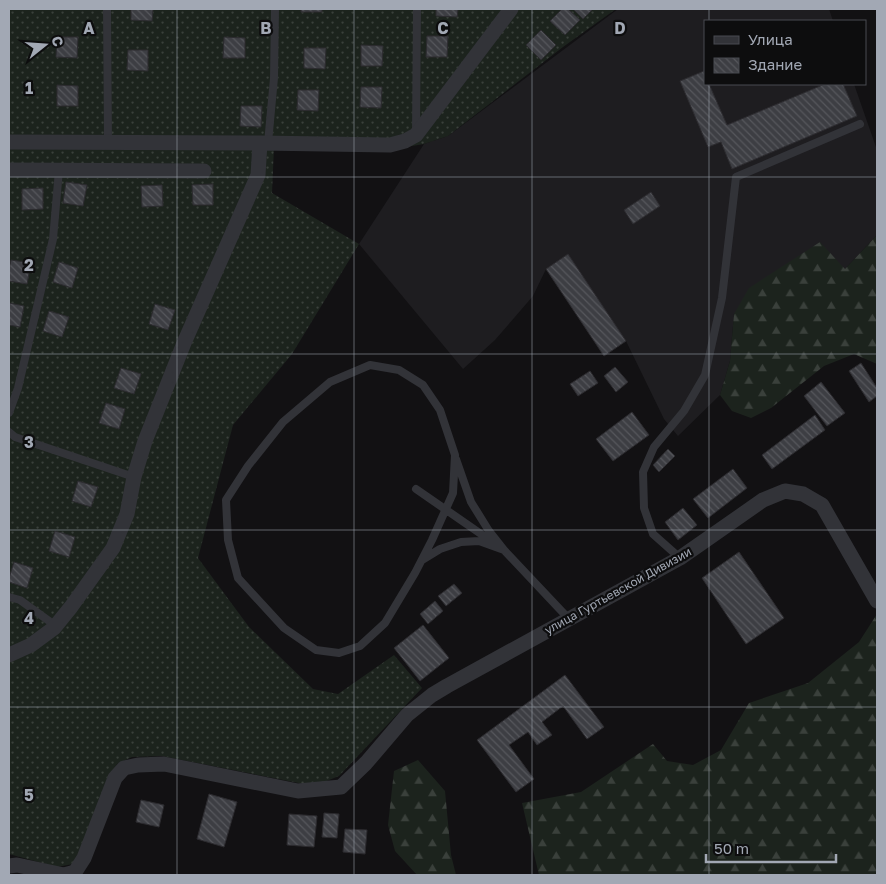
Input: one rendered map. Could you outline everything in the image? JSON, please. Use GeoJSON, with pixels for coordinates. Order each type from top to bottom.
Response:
{"type":"FeatureCollection","features":[{"type":"Feature","properties":{"kind":"street"},"geometry":{"type":"LineString","coordinates":[[9,142],[390,145],[405,141],[416,135],[511,9]]}},
{"type":"Feature","properties":{"kind":"street"},"geometry":{"type":"LineString","coordinates":[[9,655],[31,645],[56,626],[113,548],[127,514],[134,477],[145,440],[184,343],[258,175],[264,143]]}},
{"type":"Feature","properties":{"kind":"street"},"geometry":{"type":"LineString","coordinates":[[9,170],[204,171]]}},
{"type":"Feature","properties":{"kind":"street","name":"улица Гуртьевской Дивизии"},"geometry":{"type":"LineString","coordinates":[[64,875],[74,872],[84,858],[115,778],[124,768],[138,765],[164,764],[298,791],[341,787],[366,763],[407,715],[432,695],[680,558],[763,500],[785,491],[803,494],[822,505],[876,594]]}},
{"type":"Feature","properties":{"kind":"street"},"geometry":{"type":"LineString","coordinates":[[9,866],[17,865],[64,875]]}},
{"type":"Feature","properties":{"kind":"lane"},"geometry":{"type":"LineString","coordinates":[[107,9],[108,142]]}},
{"type":"Feature","properties":{"kind":"lane"},"geometry":{"type":"LineString","coordinates":[[264,143],[274,78],[275,9]]}},
{"type":"Feature","properties":{"kind":"lane"},"geometry":{"type":"LineString","coordinates":[[416,135],[417,9]]}},
{"type":"Feature","properties":{"kind":"lane"},"geometry":{"type":"LineString","coordinates":[[680,558],[653,534],[644,508],[643,472],[654,447],[684,411],[705,375],[722,298],[736,177],[860,124]]}},
{"type":"Feature","properties":{"kind":"lane"},"geometry":{"type":"LineString","coordinates":[[9,414],[18,388],[53,240],[59,170]]}},
{"type":"Feature","properties":{"kind":"lane"},"geometry":{"type":"LineString","coordinates":[[455,455],[453,493],[422,560],[385,623],[360,646],[339,653],[316,650],[284,628],[238,578],[228,540],[226,500],[248,466],[283,422],[330,382],[370,365],[399,370],[424,385],[440,410],[471,502],[489,531],[504,550],[569,619]]}},
{"type":"Feature","properties":{"kind":"lane"},"geometry":{"type":"LineString","coordinates":[[9,432],[15,437],[134,477]]}},
{"type":"Feature","properties":{"kind":"lane"},"geometry":{"type":"LineString","coordinates":[[416,489],[504,550]]}},
{"type":"Feature","properties":{"kind":"lane"},"geometry":{"type":"LineString","coordinates":[[422,560],[440,549],[461,542],[479,541],[504,550]]}},
{"type":"Feature","properties":{"kind":"lane"},"geometry":{"type":"LineString","coordinates":[[9,597],[20,600],[56,626]]}},
{"type":"Feature","properties":{"kind":"shaded area"},"geometry":{"type":"Polygon","coordinates":[[[618,9],[829,9],[833,20],[704,20],[704,85],[854,85],[877,150],[877,235],[845,269],[734,314],[730,361],[720,395],[678,436],[664,419],[626,341],[604,356],[546,269],[533,296],[495,340],[463,369],[359,244],[424,144],[448,136],[618,9]]]}},
{"type":"Feature","properties":{"kind":"green space"},"geometry":{"type":"Polygon","coordinates":[[[9,9],[616,9],[563,47],[448,136],[424,144],[394,149],[274,147],[272,193],[359,244],[292,354],[233,425],[198,558],[249,627],[313,689],[338,694],[394,655],[422,688],[339,776],[314,786],[162,756],[132,757],[117,764],[88,836],[73,864],[57,867],[9,854],[9,9]]]}},
{"type":"Feature","properties":{"kind":"green space"},"geometry":{"type":"Polygon","coordinates":[[[877,235],[877,364],[854,354],[824,366],[771,408],[751,418],[732,411],[720,395],[730,361],[734,314],[749,288],[820,242],[845,269],[877,235]]]}},
{"type":"Feature","properties":{"kind":"green space"},"geometry":{"type":"Polygon","coordinates":[[[877,614],[877,875],[539,875],[522,803],[581,792],[653,744],[667,761],[693,765],[721,750],[749,703],[808,683],[859,642],[877,614]]]}},
{"type":"Feature","properties":{"kind":"green space"},"geometry":{"type":"Polygon","coordinates":[[[418,760],[445,791],[451,855],[456,875],[417,875],[395,851],[388,825],[394,771],[418,760]]]}},
{"type":"Feature","properties":{"kind":"building"},"geometry":{"type":"Polygon","coordinates":[[[131,9],[153,9],[152,21],[131,20],[131,9]]]}},
{"type":"Feature","properties":{"kind":"building"},"geometry":{"type":"Polygon","coordinates":[[[301,9],[322,9],[322,12],[301,12],[301,9]]]}},
{"type":"Feature","properties":{"kind":"building"},"geometry":{"type":"Polygon","coordinates":[[[436,9],[458,9],[457,17],[436,16],[436,9]]]}},
{"type":"Feature","properties":{"kind":"building"},"geometry":{"type":"Polygon","coordinates":[[[562,9],[568,9],[580,20],[565,35],[550,21],[562,9]]]}},
{"type":"Feature","properties":{"kind":"building"},"geometry":{"type":"Polygon","coordinates":[[[573,9],[593,9],[583,19],[573,9]]]}},
{"type":"Feature","properties":{"kind":"building"},"geometry":{"type":"Polygon","coordinates":[[[541,30],[556,45],[541,60],[526,45],[541,30]]]}},
{"type":"Feature","properties":{"kind":"building"},"geometry":{"type":"Polygon","coordinates":[[[427,36],[448,36],[447,57],[426,57],[427,36]]]}},
{"type":"Feature","properties":{"kind":"building"},"geometry":{"type":"Polygon","coordinates":[[[57,37],[78,37],[77,58],[56,57],[57,37]]]}},
{"type":"Feature","properties":{"kind":"building"},"geometry":{"type":"Polygon","coordinates":[[[224,37],[245,38],[245,58],[223,58],[224,37]]]}},
{"type":"Feature","properties":{"kind":"building"},"geometry":{"type":"Polygon","coordinates":[[[361,45],[383,46],[382,66],[361,66],[361,45]]]}},
{"type":"Feature","properties":{"kind":"building"},"geometry":{"type":"Polygon","coordinates":[[[304,48],[326,48],[325,69],[304,68],[304,48]]]}},
{"type":"Feature","properties":{"kind":"building"},"geometry":{"type":"Polygon","coordinates":[[[128,50],[148,50],[148,71],[127,70],[128,50]]]}},
{"type":"Feature","properties":{"kind":"building"},"geometry":{"type":"Polygon","coordinates":[[[704,71],[704,85],[709,85],[727,125],[823,85],[843,85],[857,116],[732,169],[721,142],[708,147],[680,81],[704,71]]]}},
{"type":"Feature","properties":{"kind":"building"},"geometry":{"type":"Polygon","coordinates":[[[57,85],[78,86],[78,106],[57,106],[57,85]]]}},
{"type":"Feature","properties":{"kind":"building"},"geometry":{"type":"Polygon","coordinates":[[[361,87],[382,87],[381,108],[360,107],[361,87]]]}},
{"type":"Feature","properties":{"kind":"building"},"geometry":{"type":"Polygon","coordinates":[[[298,90],[319,90],[318,111],[297,110],[298,90]]]}},
{"type":"Feature","properties":{"kind":"building"},"geometry":{"type":"Polygon","coordinates":[[[241,106],[262,106],[261,127],[240,126],[241,106]]]}},
{"type":"Feature","properties":{"kind":"building"},"geometry":{"type":"Polygon","coordinates":[[[66,182],[87,185],[83,206],[63,203],[66,182]]]}},
{"type":"Feature","properties":{"kind":"building"},"geometry":{"type":"Polygon","coordinates":[[[213,184],[213,205],[193,205],[192,185],[213,184]]]}},
{"type":"Feature","properties":{"kind":"building"},"geometry":{"type":"Polygon","coordinates":[[[162,185],[163,206],[142,207],[141,186],[162,185]]]}},
{"type":"Feature","properties":{"kind":"building"},"geometry":{"type":"Polygon","coordinates":[[[43,188],[43,209],[22,210],[22,189],[43,188]]]}},
{"type":"Feature","properties":{"kind":"building"},"geometry":{"type":"Polygon","coordinates":[[[651,192],[660,206],[633,224],[624,210],[651,192]]]}},
{"type":"Feature","properties":{"kind":"building"},"geometry":{"type":"Polygon","coordinates":[[[568,254],[626,341],[604,356],[546,269],[568,254]]]}},
{"type":"Feature","properties":{"kind":"building"},"geometry":{"type":"Polygon","coordinates":[[[11,260],[31,263],[27,284],[9,281],[11,260]]]}},
{"type":"Feature","properties":{"kind":"building"},"geometry":{"type":"Polygon","coordinates":[[[59,262],[78,268],[72,288],[53,282],[59,262]]]}},
{"type":"Feature","properties":{"kind":"building"},"geometry":{"type":"Polygon","coordinates":[[[9,303],[24,306],[20,327],[9,325],[9,303]]]}},
{"type":"Feature","properties":{"kind":"building"},"geometry":{"type":"Polygon","coordinates":[[[155,304],[175,310],[168,330],[149,324],[155,304]]]}},
{"type":"Feature","properties":{"kind":"building"},"geometry":{"type":"Polygon","coordinates":[[[49,311],[69,317],[62,337],[43,331],[49,311]]]}},
{"type":"Feature","properties":{"kind":"building"},"geometry":{"type":"Polygon","coordinates":[[[861,363],[877,388],[877,396],[869,402],[849,371],[861,363]]]}},
{"type":"Feature","properties":{"kind":"building"},"geometry":{"type":"Polygon","coordinates":[[[615,367],[628,382],[616,392],[604,376],[615,367]]]}},
{"type":"Feature","properties":{"kind":"building"},"geometry":{"type":"Polygon","coordinates":[[[121,368],[141,374],[134,394],[114,388],[121,368]]]}},
{"type":"Feature","properties":{"kind":"building"},"geometry":{"type":"Polygon","coordinates":[[[590,371],[598,383],[578,396],[570,384],[590,371]]]}},
{"type":"Feature","properties":{"kind":"building"},"geometry":{"type":"Polygon","coordinates":[[[821,382],[845,413],[827,426],[804,396],[821,382]]]}},
{"type":"Feature","properties":{"kind":"building"},"geometry":{"type":"Polygon","coordinates":[[[106,403],[125,409],[119,429],[99,423],[106,403]]]}},
{"type":"Feature","properties":{"kind":"building"},"geometry":{"type":"Polygon","coordinates":[[[632,412],[649,435],[613,461],[596,439],[632,412]]]}},
{"type":"Feature","properties":{"kind":"building"},"geometry":{"type":"Polygon","coordinates":[[[815,415],[825,430],[772,469],[762,455],[815,415]]]}},
{"type":"Feature","properties":{"kind":"building"},"geometry":{"type":"Polygon","coordinates":[[[668,449],[675,456],[659,472],[653,465],[668,449]]]}},
{"type":"Feature","properties":{"kind":"building"},"geometry":{"type":"Polygon","coordinates":[[[733,469],[747,488],[708,518],[693,499],[733,469]]]}},
{"type":"Feature","properties":{"kind":"building"},"geometry":{"type":"Polygon","coordinates":[[[78,481],[98,487],[91,507],[72,501],[78,481]]]}},
{"type":"Feature","properties":{"kind":"building"},"geometry":{"type":"Polygon","coordinates":[[[683,508],[697,525],[678,540],[665,522],[683,508]]]}},
{"type":"Feature","properties":{"kind":"building"},"geometry":{"type":"Polygon","coordinates":[[[55,531],[75,537],[69,557],[49,551],[55,531]]]}},
{"type":"Feature","properties":{"kind":"building"},"geometry":{"type":"Polygon","coordinates":[[[739,552],[784,618],[746,644],[702,578],[739,552]]]}},
{"type":"Feature","properties":{"kind":"building"},"geometry":{"type":"Polygon","coordinates":[[[14,562],[33,568],[27,588],[9,582],[14,562]]]}},
{"type":"Feature","properties":{"kind":"building"},"geometry":{"type":"Polygon","coordinates":[[[454,584],[462,593],[446,606],[438,596],[454,584]]]}},
{"type":"Feature","properties":{"kind":"building"},"geometry":{"type":"Polygon","coordinates":[[[435,601],[443,611],[428,624],[420,614],[435,601]]]}},
{"type":"Feature","properties":{"kind":"building"},"geometry":{"type":"Polygon","coordinates":[[[423,625],[449,658],[420,681],[394,648],[423,625]]]}},
{"type":"Feature","properties":{"kind":"building"},"geometry":{"type":"Polygon","coordinates":[[[565,675],[604,727],[587,739],[563,706],[542,722],[552,735],[537,745],[528,732],[509,745],[534,779],[516,792],[477,740],[565,675]]]}},
{"type":"Feature","properties":{"kind":"building"},"geometry":{"type":"Polygon","coordinates":[[[209,794],[237,802],[224,847],[197,839],[209,794]]]}},
{"type":"Feature","properties":{"kind":"building"},"geometry":{"type":"Polygon","coordinates":[[[141,800],[164,805],[159,827],[136,822],[141,800]]]}},
{"type":"Feature","properties":{"kind":"building"},"geometry":{"type":"Polygon","coordinates":[[[324,813],[339,814],[337,838],[322,837],[324,813]]]}},
{"type":"Feature","properties":{"kind":"building"},"geometry":{"type":"Polygon","coordinates":[[[289,814],[317,816],[314,847],[287,845],[289,814]]]}},
{"type":"Feature","properties":{"kind":"building"},"geometry":{"type":"Polygon","coordinates":[[[345,829],[367,830],[365,854],[343,852],[345,829]]]}}]}
